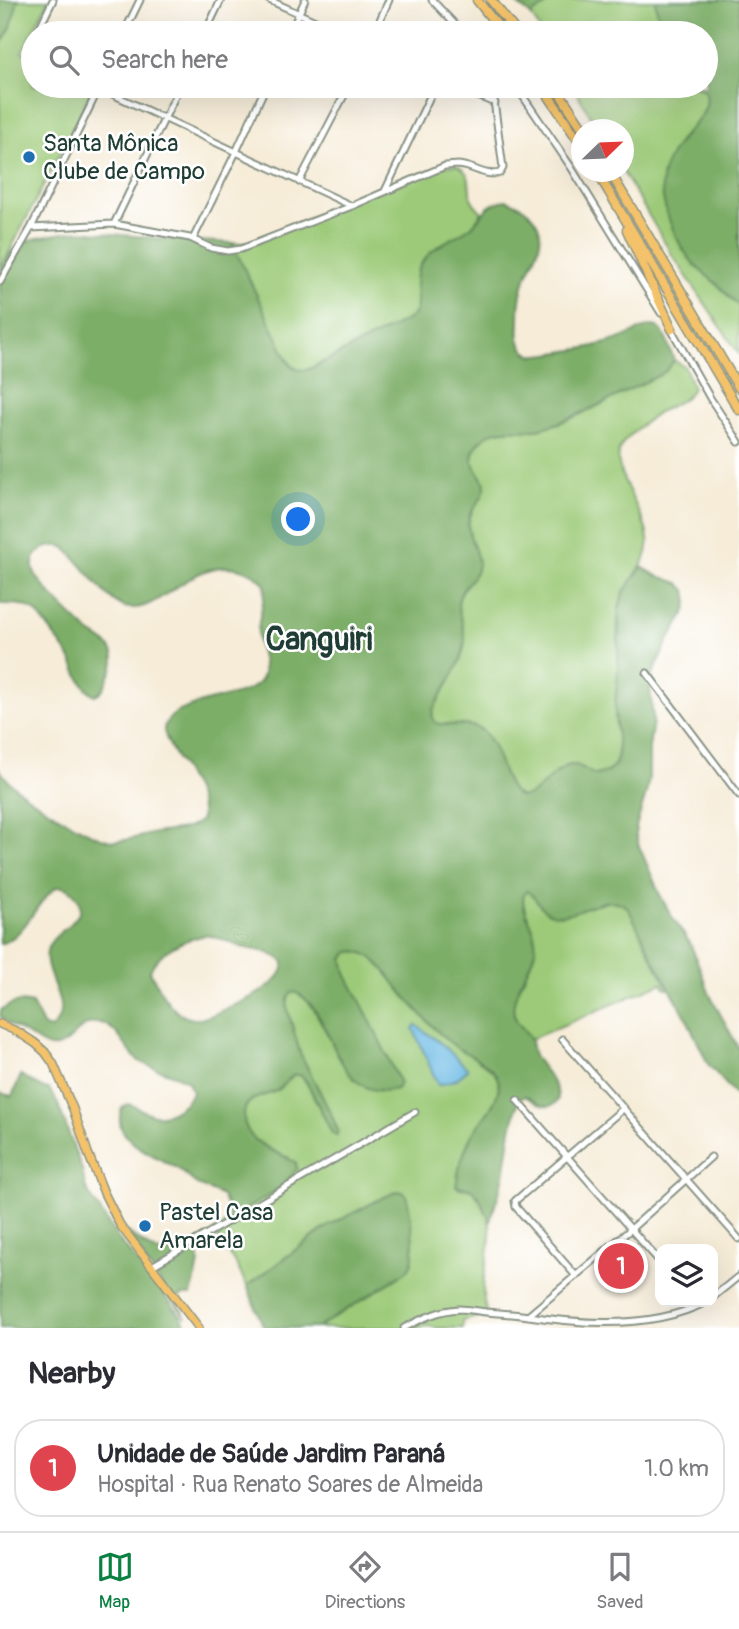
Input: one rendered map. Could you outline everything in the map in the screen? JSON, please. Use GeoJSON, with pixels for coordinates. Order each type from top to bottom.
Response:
{"type":"FeatureCollection","features":[{"type":"Feature","properties":{"kind":"highway"},"geometry":{"type":"LineString","coordinates":[[477,0],[494,21]]}},
{"type":"Feature","properties":{"kind":"highway"},"geometry":{"type":"LineString","coordinates":[[491,0],[508,21]]}},
{"type":"Feature","properties":{"kind":"highway"},"geometry":{"type":"LineString","coordinates":[[550,98],[571,130]]}},
{"type":"Feature","properties":{"kind":"highway"},"geometry":{"type":"LineString","coordinates":[[563,98],[577,119]]}},
{"type":"Feature","properties":{"kind":"highway"},"geometry":{"type":"LineString","coordinates":[[603,182],[739,410]]}},
{"type":"Feature","properties":{"kind":"highway"},"geometry":{"type":"LineString","coordinates":[[616,182],[739,388]]}},
{"type":"Feature","properties":{"kind":"highway"},"geometry":{"type":"LineString","coordinates":[[611,195],[672,329]]}},
{"type":"Feature","properties":{"kind":"main road"},"geometry":{"type":"LineString","coordinates":[[0,1024],[34,1043],[53,1063],[104,1193],[120,1225],[196,1326]]}},
{"type":"Feature","properties":{"kind":"street"},"geometry":{"type":"LineString","coordinates":[[42,21],[52,0]]}},
{"type":"Feature","properties":{"kind":"street"},"geometry":{"type":"LineString","coordinates":[[130,21],[140,0]]}},
{"type":"Feature","properties":{"kind":"street"},"geometry":{"type":"LineString","coordinates":[[211,21],[221,0]]}},
{"type":"Feature","properties":{"kind":"street"},"geometry":{"type":"LineString","coordinates":[[269,0],[313,21]]}},
{"type":"Feature","properties":{"kind":"street"},"geometry":{"type":"LineString","coordinates":[[295,21],[305,0]]}},
{"type":"Feature","properties":{"kind":"street"},"geometry":{"type":"LineString","coordinates":[[379,21],[389,0]]}},
{"type":"Feature","properties":{"kind":"street"},"geometry":{"type":"LineString","coordinates":[[432,0],[452,21]]}},
{"type":"Feature","properties":{"kind":"street"},"geometry":{"type":"LineString","coordinates":[[0,282],[31,228],[92,98]]}},
{"type":"Feature","properties":{"kind":"street"},"geometry":{"type":"LineString","coordinates":[[122,98],[352,206]]}},
{"type":"Feature","properties":{"kind":"street"},"geometry":{"type":"LineString","coordinates":[[114,224],[174,98]]}},
{"type":"Feature","properties":{"kind":"street"},"geometry":{"type":"LineString","coordinates":[[193,239],[261,98]]}},
{"type":"Feature","properties":{"kind":"street"},"geometry":{"type":"LineString","coordinates":[[299,182],[343,98]]}},
{"type":"Feature","properties":{"kind":"street"},"geometry":{"type":"LineString","coordinates":[[385,191],[429,98]]}},
{"type":"Feature","properties":{"kind":"street"},"geometry":{"type":"LineString","coordinates":[[483,98],[495,103]]}},
{"type":"Feature","properties":{"kind":"street"},"geometry":{"type":"LineString","coordinates":[[31,228],[114,224],[193,239],[211,248],[228,251],[241,249],[445,166],[474,168],[488,175],[500,173],[503,168],[494,98]]}},
{"type":"Feature","properties":{"kind":"street"},"geometry":{"type":"LineString","coordinates":[[524,98],[672,329],[710,398],[739,442]]}},
{"type":"Feature","properties":{"kind":"street"},"geometry":{"type":"LineString","coordinates":[[647,673],[739,795]]}},
{"type":"Feature","properties":{"kind":"street"},"geometry":{"type":"LineString","coordinates":[[562,1039],[739,1239]]}},
{"type":"Feature","properties":{"kind":"street"},"geometry":{"type":"LineString","coordinates":[[517,1100],[655,1256]]}},
{"type":"Feature","properties":{"kind":"street"},"geometry":{"type":"LineString","coordinates":[[576,1276],[516,1207],[515,1201],[624,1108]]}},
{"type":"Feature","properties":{"kind":"street"},"geometry":{"type":"LineString","coordinates":[[152,1266],[415,1112]]}},
{"type":"Feature","properties":{"kind":"street"},"geometry":{"type":"LineString","coordinates":[[528,1316],[711,1157]]}},
{"type":"Feature","properties":{"kind":"street"},"geometry":{"type":"LineString","coordinates":[[718,1293],[739,1276]]}},
{"type":"Feature","properties":{"kind":"street"},"geometry":{"type":"LineString","coordinates":[[404,1328],[428,1316],[460,1309],[605,1328],[645,1325],[683,1316],[694,1307]]}},
{"type":"Feature","properties":{"kind":"street"},"geometry":{"type":"LineString","coordinates":[[548,1320],[552,1328]]}},
{"type":"Feature","properties":{"kind":"green space","name":"Santa Mônica Clube de Campo"},"geometry":{"type":"Polygon","coordinates":[[[0,0],[49,0],[38,21],[21,21],[21,98],[88,98],[0,270],[0,0]]]}},
{"type":"Feature","properties":{"kind":"green space"},"geometry":{"type":"Polygon","coordinates":[[[0,0],[18,0],[11,27],[0,46],[0,0]]]}},
{"type":"Feature","properties":{"kind":"green space"},"geometry":{"type":"Polygon","coordinates":[[[512,0],[549,0],[531,15],[512,0]]]}},
{"type":"Feature","properties":{"kind":"green space"},"geometry":{"type":"Polygon","coordinates":[[[549,0],[655,0],[658,21],[535,21],[531,15],[549,0]]]}},
{"type":"Feature","properties":{"kind":"green space"},"geometry":{"type":"Polygon","coordinates":[[[655,0],[739,0],[739,305],[688,256],[674,233],[662,193],[664,169],[669,158],[704,112],[707,98],[718,98],[718,21],[658,21],[655,0]]]}},
{"type":"Feature","properties":{"kind":"green space"},"geometry":{"type":"Polygon","coordinates":[[[580,98],[707,98],[704,112],[680,140],[666,165],[663,179],[665,196],[675,232],[689,258],[739,305],[739,354],[671,253],[629,182],[634,182],[634,119],[592,119],[580,98]]]}},
{"type":"Feature","properties":{"kind":"green space"},"geometry":{"type":"Polygon","coordinates":[[[456,165],[468,176],[472,199],[482,212],[470,227],[424,259],[417,272],[417,305],[413,315],[309,369],[294,369],[232,243],[250,243],[271,236],[342,203],[440,167],[456,165]]]}},
{"type":"Feature","properties":{"kind":"green space"},"geometry":{"type":"Polygon","coordinates":[[[506,200],[524,208],[533,217],[540,235],[540,243],[520,300],[519,337],[526,351],[538,355],[580,349],[614,341],[653,326],[663,333],[674,360],[660,375],[564,421],[532,429],[498,430],[483,438],[476,446],[473,461],[485,484],[485,490],[471,512],[468,523],[478,565],[458,603],[465,635],[464,650],[433,710],[432,718],[436,723],[473,726],[485,733],[508,783],[519,796],[531,794],[558,771],[572,765],[596,775],[609,771],[615,765],[618,754],[615,709],[619,609],[623,593],[642,567],[679,583],[686,590],[686,611],[651,678],[653,721],[649,748],[649,779],[636,835],[660,895],[691,945],[710,995],[739,1049],[739,1099],[708,1064],[628,908],[610,901],[571,913],[552,914],[544,910],[527,891],[523,901],[534,934],[535,950],[516,995],[513,1012],[530,1039],[535,1057],[557,1090],[558,1097],[556,1103],[550,1106],[540,1105],[525,1096],[519,1099],[511,1129],[504,1176],[490,1222],[479,1197],[472,1189],[456,1186],[469,1141],[496,1099],[498,1078],[489,1067],[456,1047],[438,1032],[378,963],[355,951],[347,953],[343,959],[346,974],[400,1083],[397,1089],[375,1090],[359,1083],[337,1054],[309,1002],[295,992],[291,993],[287,1007],[300,1053],[338,1131],[336,1136],[332,1133],[302,1076],[294,1074],[278,1090],[251,1100],[244,1114],[250,1134],[264,1146],[296,1163],[297,1169],[275,1191],[229,1217],[222,1196],[200,1186],[178,1169],[136,1145],[122,1129],[122,1108],[128,1104],[155,1115],[172,1112],[190,1097],[192,1092],[188,1082],[139,1061],[107,1025],[86,1025],[64,1044],[50,1047],[0,1016],[1,1010],[23,1002],[32,1004],[44,1027],[51,1029],[58,1020],[59,1001],[49,971],[47,951],[56,936],[76,918],[80,904],[71,891],[57,887],[10,940],[0,944],[0,770],[12,784],[34,800],[78,827],[104,839],[125,840],[182,829],[197,823],[201,819],[199,802],[168,743],[164,727],[176,713],[248,690],[261,680],[263,666],[258,634],[265,585],[250,572],[226,567],[194,576],[151,603],[138,608],[125,607],[110,597],[64,547],[43,549],[35,556],[35,574],[66,610],[89,632],[106,643],[113,653],[111,672],[103,688],[95,695],[86,687],[67,653],[36,612],[15,604],[0,604],[0,268],[21,244],[62,233],[81,231],[232,243],[289,363],[298,369],[307,370],[412,316],[417,305],[417,272],[424,259],[468,229],[487,208],[506,200]],[[211,936],[198,937],[166,951],[150,971],[169,1003],[187,1017],[205,1018],[244,1001],[271,985],[282,970],[284,962],[275,956],[211,936]]]}},
{"type":"Feature","properties":{"kind":"green space"},"geometry":{"type":"Polygon","coordinates":[[[674,360],[685,367],[693,388],[683,399],[659,412],[632,433],[620,448],[618,457],[624,480],[646,529],[648,547],[644,562],[626,588],[620,603],[615,707],[617,759],[609,771],[596,775],[578,766],[565,767],[531,794],[519,796],[508,783],[485,733],[473,726],[435,723],[432,718],[433,710],[462,654],[464,635],[458,606],[463,589],[478,561],[469,523],[485,484],[474,466],[474,451],[484,438],[500,430],[546,427],[595,408],[672,364],[674,360]]]}},
{"type":"Feature","properties":{"kind":"green space"},"geometry":{"type":"Polygon","coordinates":[[[527,891],[542,908],[612,901],[622,903],[633,916],[669,989],[662,983],[531,1039],[516,1020],[513,1011],[514,999],[535,945],[523,900],[527,891]]]}},
{"type":"Feature","properties":{"kind":"green space"},"geometry":{"type":"Polygon","coordinates":[[[354,951],[377,962],[435,1029],[490,1069],[498,1080],[495,1101],[470,1138],[459,1174],[458,1188],[472,1189],[490,1224],[483,1293],[489,1318],[477,1317],[463,1321],[463,1328],[317,1328],[399,1277],[340,1219],[247,1286],[236,1264],[217,1237],[229,1217],[271,1194],[290,1179],[289,1158],[255,1140],[246,1128],[244,1112],[251,1101],[283,1087],[295,1074],[302,1076],[332,1133],[336,1136],[338,1131],[300,1053],[287,1007],[291,993],[295,992],[307,1001],[331,1040],[370,1088],[388,1091],[398,1078],[346,974],[343,959],[347,953],[354,951]]]}},
{"type":"Feature","properties":{"kind":"green space"},"geometry":{"type":"Polygon","coordinates":[[[21,1075],[42,1088],[49,1089],[58,1104],[82,1170],[86,1189],[120,1241],[179,1313],[188,1328],[0,1328],[0,1093],[12,1096],[21,1075]]]}},
{"type":"Feature","properties":{"kind":"green space"},"geometry":{"type":"Polygon","coordinates":[[[398,1191],[406,1196],[410,1212],[413,1258],[406,1272],[317,1328],[264,1328],[247,1286],[330,1225],[398,1191]]]}},
{"type":"Feature","properties":{"kind":"green space"},"geometry":{"type":"Polygon","coordinates":[[[127,1231],[155,1251],[190,1249],[196,1252],[199,1264],[191,1295],[183,1295],[177,1301],[186,1318],[148,1265],[127,1231]]]}},
{"type":"Feature","properties":{"kind":"water"},"geometry":{"type":"Polygon","coordinates":[[[416,1025],[442,1044],[468,1069],[454,1080],[438,1085],[413,1028],[416,1025]]]}},
{"type":"Feature","properties":{"kind":"place","name":"Santa Mônica Clube de Campo"},"geometry":{"type":"Point","coordinates":[29,157]}},
{"type":"Feature","properties":{"kind":"place","name":"Pastel Casa Amarela"},"geometry":{"type":"Point","coordinates":[145,1226]}},
{"type":"Feature","properties":{"kind":"place","name":"Unidade de Saúde Jardim Paraná"},"geometry":{"type":"Point","coordinates":[621,1266]}},
{"type":"Feature","properties":{"kind":"district","name":"Canguiri"},"geometry":{"type":"Point","coordinates":[319,639]}}]}
